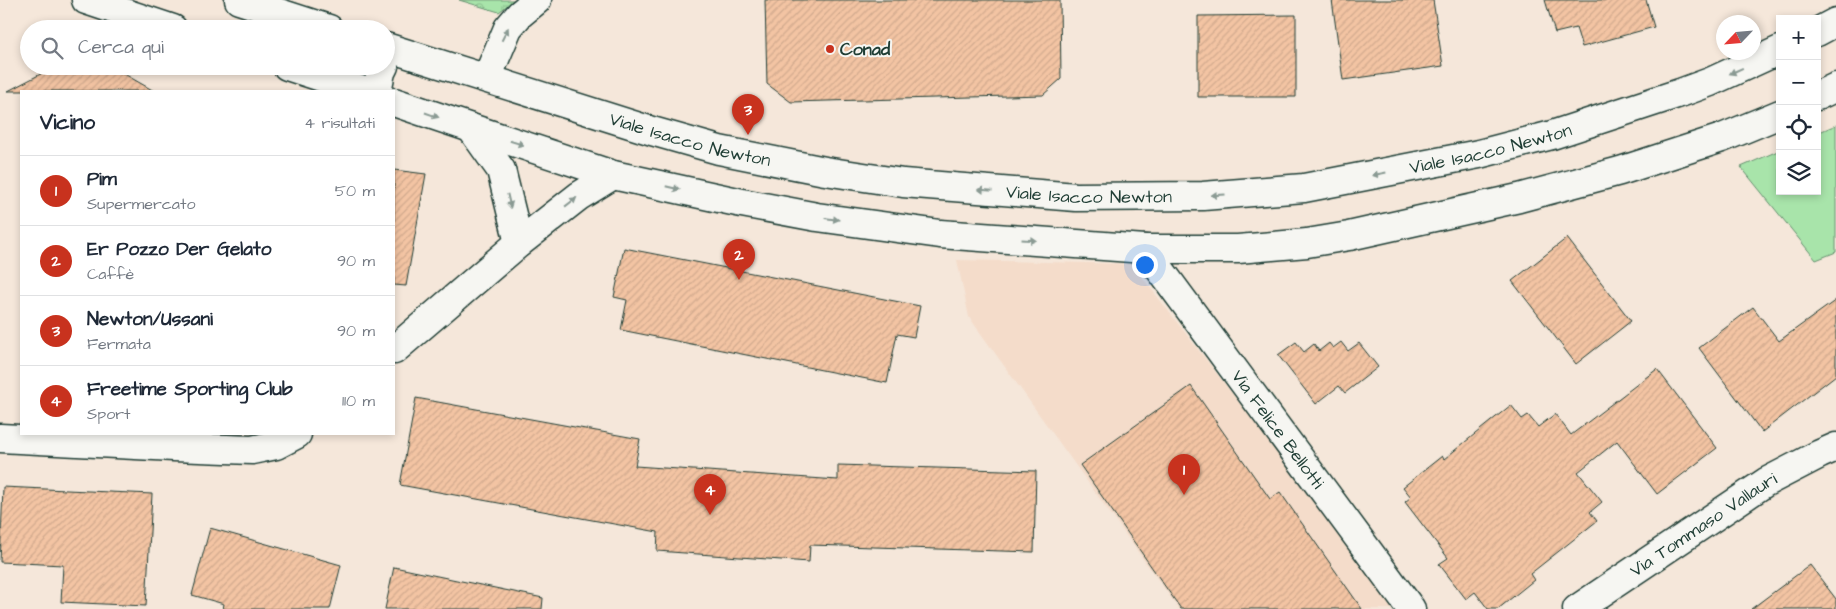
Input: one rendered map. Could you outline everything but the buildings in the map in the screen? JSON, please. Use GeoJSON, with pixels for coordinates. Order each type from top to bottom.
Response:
{"type":"FeatureCollection","features":[{"type":"Feature","properties":{"kind":"main road"},"geometry":{"type":"LineString","coordinates":[[86,0],[146,20]]}},
{"type":"Feature","properties":{"kind":"main road"},"geometry":{"type":"LineString","coordinates":[[239,0],[301,20]]}},
{"type":"Feature","properties":{"kind":"main road"},"geometry":{"type":"LineString","coordinates":[[486,78],[508,28],[520,14],[537,0]]}},
{"type":"Feature","properties":{"kind":"main road"},"geometry":{"type":"LineString","coordinates":[[1821,30],[1836,22]]}},
{"type":"Feature","properties":{"kind":"main road","name":"Viale Isacco Newton"},"geometry":{"type":"LineString","coordinates":[[395,58],[486,78],[662,134],[719,150],[824,171],[902,183],[1076,197],[1203,196],[1304,188],[1512,146],[1581,126],[1680,93],[1710,82],[1776,52]]}},
{"type":"Feature","properties":{"kind":"main road"},"geometry":{"type":"LineString","coordinates":[[315,75],[361,90]]}},
{"type":"Feature","properties":{"kind":"main road","name":"Viale Isacco Newton"},"geometry":{"type":"LineString","coordinates":[[377,90],[380,75]]}},
{"type":"Feature","properties":{"kind":"main road"},"geometry":{"type":"LineString","coordinates":[[1821,94],[1836,87]]}},
{"type":"Feature","properties":{"kind":"main road"},"geometry":{"type":"LineString","coordinates":[[395,102],[613,174],[689,192],[816,217],[940,234],[1144,249],[1238,249],[1307,243],[1366,232],[1519,198],[1620,171],[1722,138],[1776,116]]}},
{"type":"Feature","properties":{"kind":"main road"},"geometry":{"type":"LineString","coordinates":[[471,128],[501,170],[519,243]]}},
{"type":"Feature","properties":{"kind":"main road"},"geometry":{"type":"LineString","coordinates":[[395,349],[519,243],[578,196],[613,174]]}},
{"type":"Feature","properties":{"kind":"main road","name":"Via Felice Bellotti"},"geometry":{"type":"LineString","coordinates":[[1144,249],[1411,609]]}},
{"type":"Feature","properties":{"kind":"main road"},"geometry":{"type":"LineString","coordinates":[[0,438],[252,450],[276,444],[295,435]]}},
{"type":"Feature","properties":{"kind":"main road","name":"Via Tommaso Vallauri"},"geometry":{"type":"LineString","coordinates":[[1577,609],[1766,482],[1811,458],[1836,448]]}},
{"type":"Feature","properties":{"kind":"shaded area"},"geometry":{"type":"Polygon","coordinates":[[[957,260],[1132,264],[1399,609],[1179,609],[969,317],[957,260]]]}},
{"type":"Feature","properties":{"kind":"green space"},"geometry":{"type":"Polygon","coordinates":[[[459,0],[514,0],[499,12],[459,0]]]}},
{"type":"Feature","properties":{"kind":"green space"},"geometry":{"type":"Polygon","coordinates":[[[1836,125],[1836,252],[1816,260],[1741,167],[1776,152],[1776,195],[1821,195],[1821,131],[1836,125]]]}},
{"type":"Feature","properties":{"kind":"place","name":"Conad"},"geometry":{"type":"Point","coordinates":[830,49]}},
{"type":"Feature","properties":{"kind":"place","name":"Newton/Ussani"},"geometry":{"type":"Point","coordinates":[748,135]}},
{"type":"Feature","properties":{"kind":"place","name":"Er Pozzo Der Gelato"},"geometry":{"type":"Point","coordinates":[739,280]}},
{"type":"Feature","properties":{"kind":"place","name":"Pim"},"geometry":{"type":"Point","coordinates":[1184,495]}},
{"type":"Feature","properties":{"kind":"place","name":"Freetime Sporting Club"},"geometry":{"type":"Point","coordinates":[710,515]}}]}
